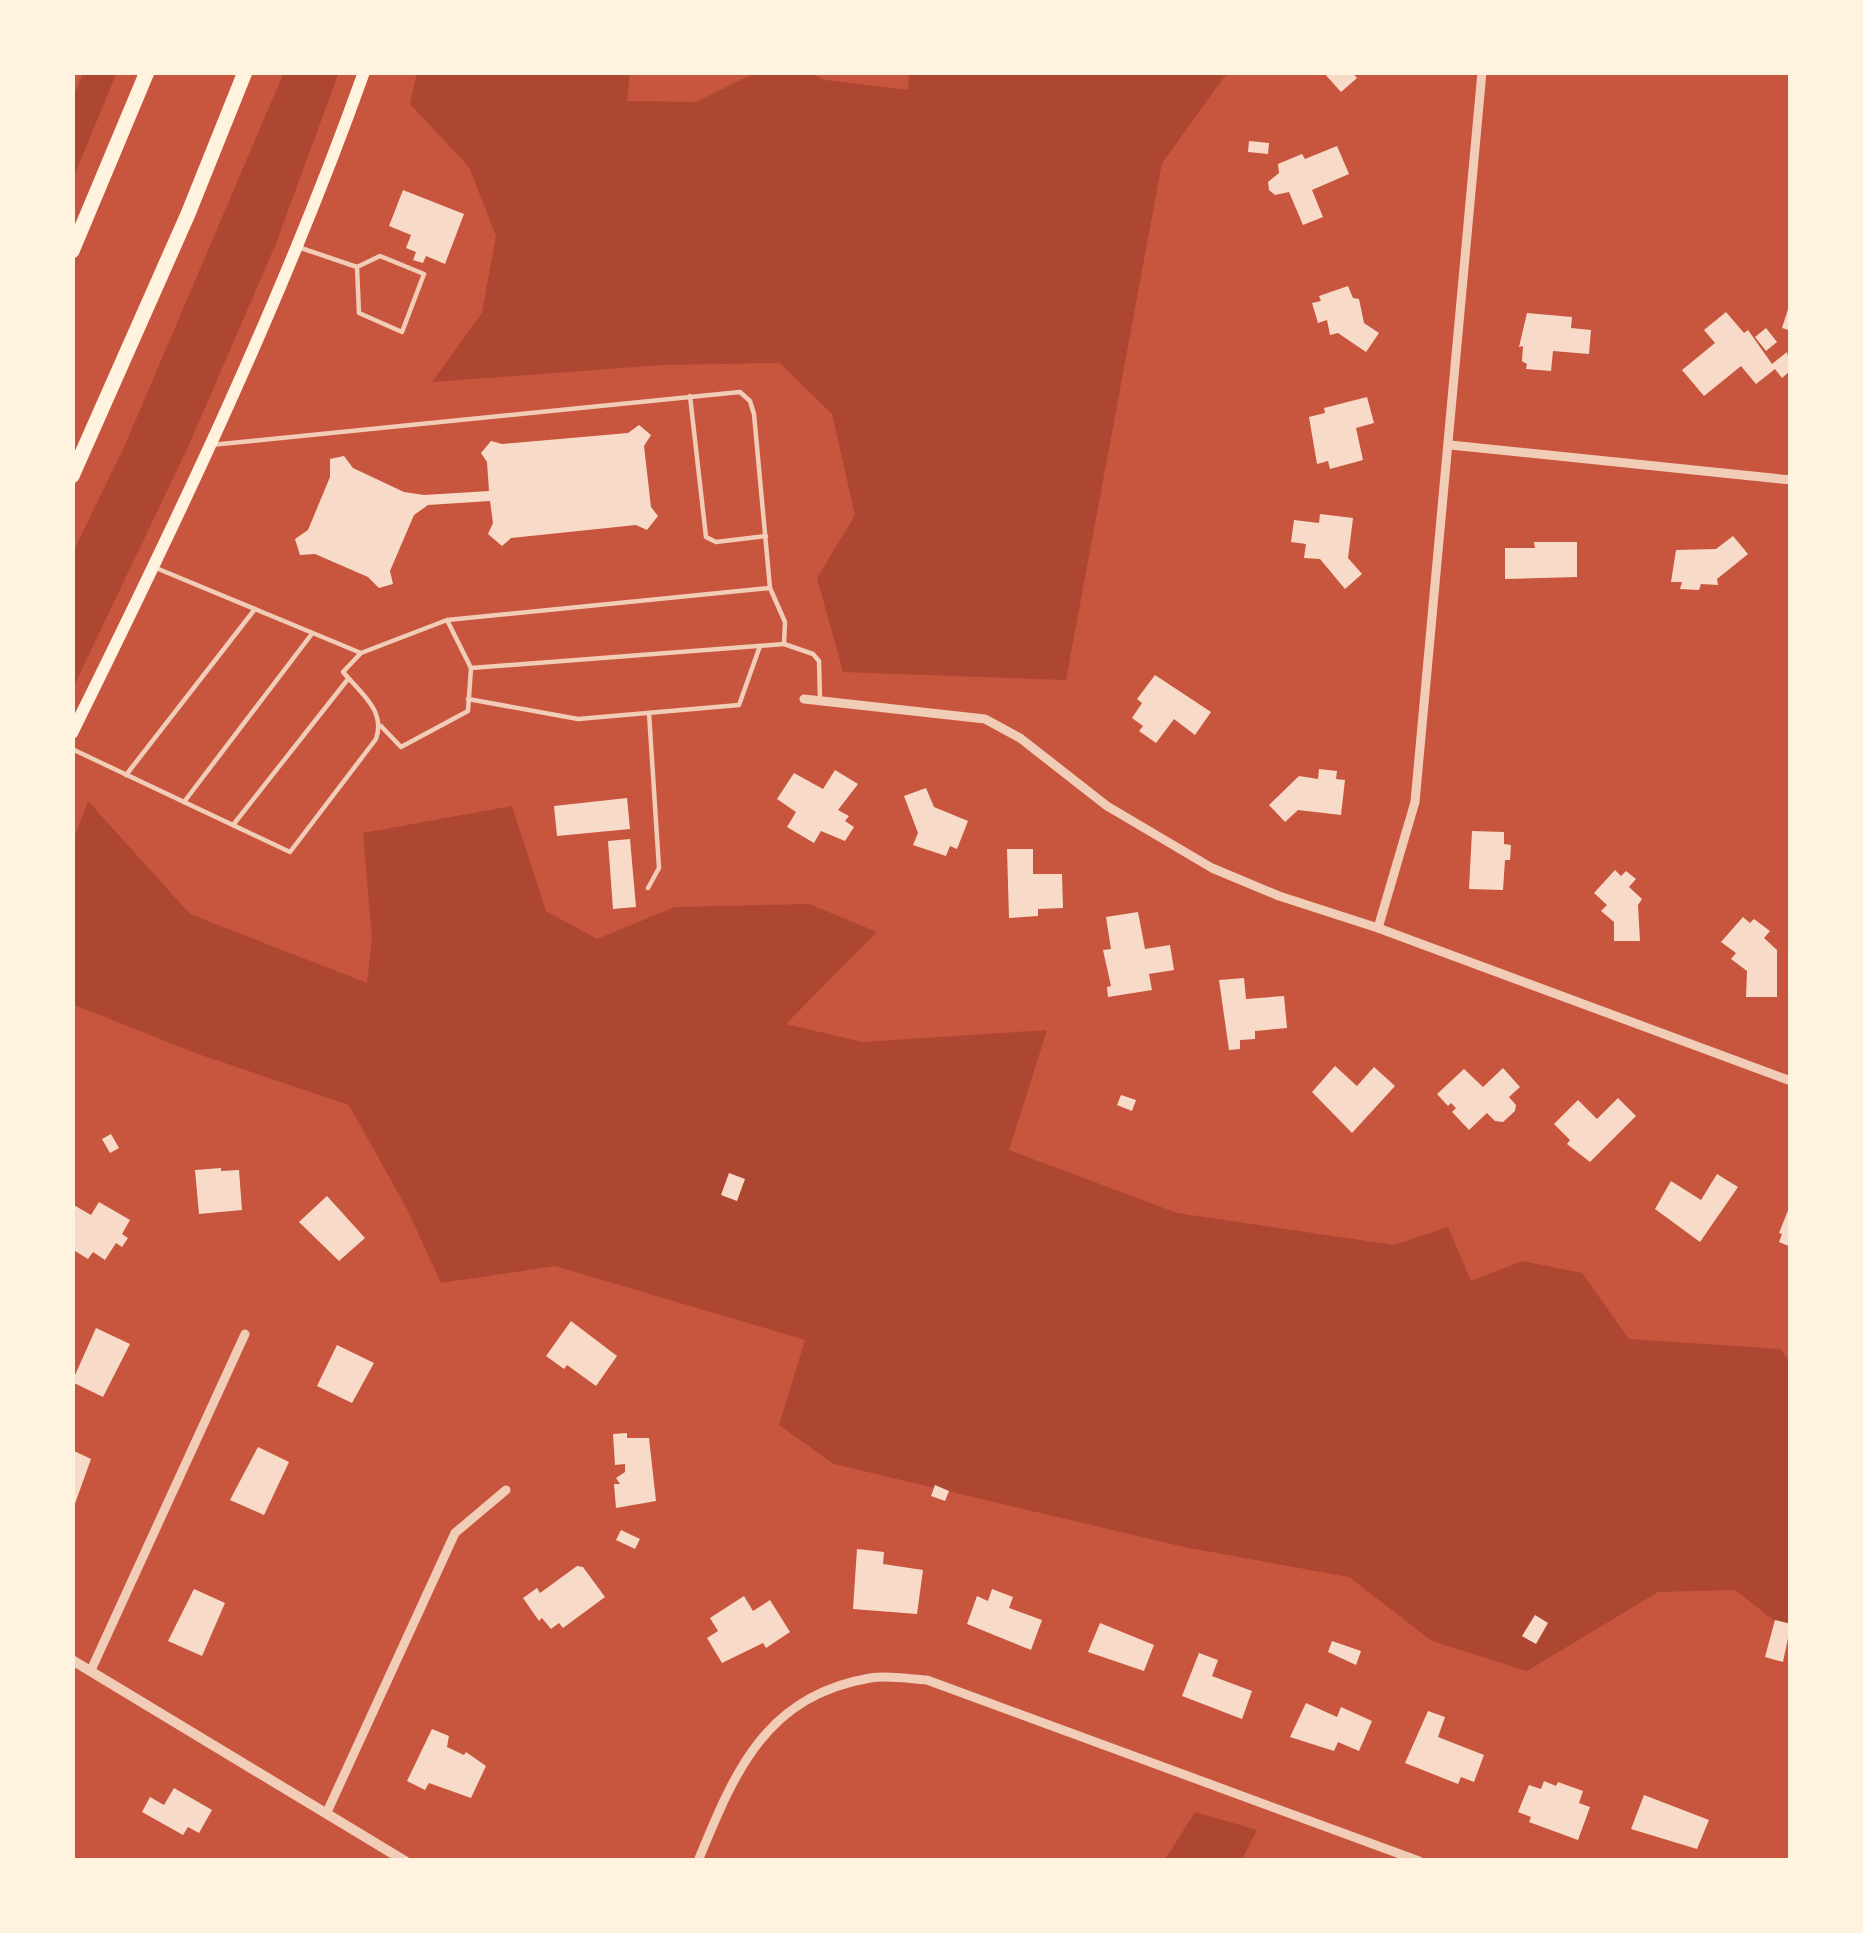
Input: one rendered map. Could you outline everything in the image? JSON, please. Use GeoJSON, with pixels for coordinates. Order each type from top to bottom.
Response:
{"type":"FeatureCollection","features":[{"type":"Feature","properties":{"kind":"highway"},"geometry":{"type":"LineString","coordinates":[[72,251],[146,72]]}},
{"type":"Feature","properties":{"kind":"highway"},"geometry":{"type":"LineString","coordinates":[[72,476],[245,72]]}},
{"type":"Feature","properties":{"kind":"main road"},"geometry":{"type":"LineString","coordinates":[[72,733],[154,567],[298,247],[364,72]]}},
{"type":"Feature","properties":{"kind":"street"},"geometry":{"type":"LineString","coordinates":[[1378,928],[1415,802],[1482,72]]}},
{"type":"Feature","properties":{"kind":"street"},"geometry":{"type":"LineString","coordinates":[[1450,445],[1791,480]]}},
{"type":"Feature","properties":{"kind":"street"},"geometry":{"type":"LineString","coordinates":[[804,700],[985,719],[1020,739],[1107,806],[1212,868],[1791,1081]]}},
{"type":"Feature","properties":{"kind":"street"},"geometry":{"type":"LineString","coordinates":[[91,1670],[245,1334]]}},
{"type":"Feature","properties":{"kind":"street"},"geometry":{"type":"LineString","coordinates":[[326,1812],[454,1533],[506,1490]]}},
{"type":"Feature","properties":{"kind":"street"},"geometry":{"type":"LineString","coordinates":[[72,1660],[405,1861]]}},
{"type":"Feature","properties":{"kind":"street"},"geometry":{"type":"LineString","coordinates":[[698,1861],[736,1770],[775,1723],[822,1692],[873,1677],[927,1680],[1419,1861]]}},
{"type":"Feature","properties":{"kind":"lane"},"geometry":{"type":"LineString","coordinates":[[298,247],[357,267],[380,256],[424,274],[402,332],[359,313],[357,267]]}},
{"type":"Feature","properties":{"kind":"lane"},"geometry":{"type":"LineString","coordinates":[[209,445],[740,392],[751,401],[770,588],[785,622],[784,644]]}},
{"type":"Feature","properties":{"kind":"lane"},"geometry":{"type":"LineString","coordinates":[[690,396],[706,537],[716,542],[766,536]]}},
{"type":"Feature","properties":{"kind":"lane"},"geometry":{"type":"LineString","coordinates":[[154,567],[362,653]]}},
{"type":"Feature","properties":{"kind":"lane"},"geometry":{"type":"LineString","coordinates":[[72,749],[290,851],[376,739],[379,714],[344,672],[362,653],[447,620],[770,588]]}},
{"type":"Feature","properties":{"kind":"lane"},"geometry":{"type":"LineString","coordinates":[[126,776],[255,609]]}},
{"type":"Feature","properties":{"kind":"lane"},"geometry":{"type":"LineString","coordinates":[[380,726],[401,747],[467,711],[471,668],[447,620]]}},
{"type":"Feature","properties":{"kind":"lane"},"geometry":{"type":"LineString","coordinates":[[184,802],[313,633]]}},
{"type":"Feature","properties":{"kind":"lane"},"geometry":{"type":"LineString","coordinates":[[471,668],[784,644],[813,654],[819,662],[820,701]]}},
{"type":"Feature","properties":{"kind":"lane"},"geometry":{"type":"LineString","coordinates":[[468,699],[578,719],[739,705],[760,646]]}},
{"type":"Feature","properties":{"kind":"lane"},"geometry":{"type":"LineString","coordinates":[[233,825],[348,678]]}},
{"type":"Feature","properties":{"kind":"lane"},"geometry":{"type":"LineString","coordinates":[[648,888],[659,868],[649,712]]}},
{"type":"Feature","properties":{"kind":"shaded area"},"geometry":{"type":"Polygon","coordinates":[[[84,72],[117,72],[72,181],[72,98],[84,72]]]}},
{"type":"Feature","properties":{"kind":"shaded area"},"geometry":{"type":"Polygon","coordinates":[[[284,72],[339,72],[275,246],[188,447],[72,690],[72,554],[125,445],[284,72]]]}},
{"type":"Feature","properties":{"kind":"shaded area"},"geometry":{"type":"Polygon","coordinates":[[[417,72],[630,72],[627,101],[696,102],[757,72],[808,72],[825,80],[908,90],[909,72],[1228,72],[1162,163],[1066,680],[843,672],[817,578],[855,515],[832,414],[780,363],[662,365],[432,382],[482,313],[496,236],[469,167],[410,104],[417,72]]]}},
{"type":"Feature","properties":{"kind":"shaded area"},"geometry":{"type":"Polygon","coordinates":[[[88,801],[190,914],[367,983],[372,939],[363,833],[512,806],[546,911],[597,939],[675,907],[809,904],[877,932],[786,1024],[862,1042],[1047,1030],[1009,1150],[1177,1213],[1394,1245],[1448,1227],[1471,1281],[1522,1261],[1582,1273],[1629,1339],[1781,1349],[1791,1365],[1791,1634],[1735,1590],[1658,1592],[1527,1671],[1432,1641],[1349,1577],[1184,1547],[834,1464],[779,1425],[805,1340],[555,1266],[441,1283],[407,1209],[349,1105],[195,1053],[72,1004],[72,843],[88,801]]]}},
{"type":"Feature","properties":{"kind":"shaded area"},"geometry":{"type":"Polygon","coordinates":[[[1195,1812],[1257,1830],[1241,1861],[1164,1861],[1195,1812]]]}},
{"type":"Feature","properties":{"kind":"building"},"geometry":{"type":"Polygon","coordinates":[[[1323,72],[1352,72],[1357,78],[1341,92],[1323,72]]]}},
{"type":"Feature","properties":{"kind":"building"},"geometry":{"type":"Polygon","coordinates":[[[1249,141],[1269,143],[1268,154],[1248,152],[1249,141]]]}},
{"type":"Feature","properties":{"kind":"building"},"geometry":{"type":"Polygon","coordinates":[[[1337,146],[1349,174],[1312,190],[1323,217],[1303,225],[1289,192],[1275,195],[1268,182],[1279,173],[1278,164],[1337,146]]]}},
{"type":"Feature","properties":{"kind":"building"},"geometry":{"type":"Polygon","coordinates":[[[403,190],[464,214],[445,264],[426,256],[423,263],[413,260],[416,252],[406,248],[411,235],[389,226],[403,190]]]}},
{"type":"Feature","properties":{"kind":"building"},"geometry":{"type":"Polygon","coordinates":[[[1348,286],[1353,298],[1359,299],[1364,323],[1379,333],[1366,352],[1338,333],[1330,335],[1327,320],[1318,323],[1312,303],[1348,286]]]}},
{"type":"Feature","properties":{"kind":"building"},"geometry":{"type":"Polygon","coordinates":[[[1791,303],[1791,331],[1782,328],[1791,303]]]}},
{"type":"Feature","properties":{"kind":"building"},"geometry":{"type":"Polygon","coordinates":[[[1726,312],[1744,333],[1748,330],[1772,364],[1787,352],[1791,370],[1782,378],[1775,369],[1756,384],[1741,366],[1704,396],[1682,370],[1715,343],[1704,330],[1726,312]]]}},
{"type":"Feature","properties":{"kind":"building"},"geometry":{"type":"Polygon","coordinates":[[[1527,313],[1572,317],[1571,328],[1591,330],[1589,354],[1553,351],[1551,371],[1526,369],[1523,346],[1519,347],[1527,313]]]}},
{"type":"Feature","properties":{"kind":"building"},"geometry":{"type":"Polygon","coordinates":[[[1766,328],[1777,342],[1766,351],[1755,337],[1766,328]]]}},
{"type":"Feature","properties":{"kind":"building"},"geometry":{"type":"Polygon","coordinates":[[[1367,397],[1374,423],[1356,428],[1363,460],[1330,469],[1328,461],[1317,464],[1309,417],[1325,413],[1324,408],[1367,397]]]}},
{"type":"Feature","properties":{"kind":"building"},"geometry":{"type":"Polygon","coordinates":[[[639,425],[651,435],[644,446],[651,507],[658,516],[647,530],[636,525],[511,538],[502,546],[488,534],[493,523],[490,501],[428,505],[414,515],[390,571],[393,584],[379,588],[368,577],[315,554],[300,555],[295,539],[308,530],[330,477],[330,459],[344,456],[353,468],[404,492],[489,491],[487,462],[481,453],[491,441],[502,444],[628,433],[639,425]]]}},
{"type":"Feature","properties":{"kind":"building"},"geometry":{"type":"Polygon","coordinates":[[[1320,514],[1353,518],[1348,558],[1362,574],[1345,589],[1320,559],[1304,558],[1306,544],[1291,542],[1294,520],[1319,523],[1320,514]]]}},
{"type":"Feature","properties":{"kind":"building"},"geometry":{"type":"Polygon","coordinates":[[[1733,536],[1748,554],[1717,579],[1718,585],[1680,589],[1682,582],[1671,582],[1676,550],[1716,549],[1733,536]]]}},
{"type":"Feature","properties":{"kind":"building"},"geometry":{"type":"Polygon","coordinates":[[[1534,542],[1577,542],[1577,577],[1505,579],[1505,548],[1535,548],[1534,542]]]}},
{"type":"Feature","properties":{"kind":"building"},"geometry":{"type":"Polygon","coordinates":[[[1155,675],[1211,712],[1195,735],[1174,719],[1156,743],[1139,731],[1143,726],[1132,718],[1142,703],[1137,699],[1155,675]]]}},
{"type":"Feature","properties":{"kind":"building"},"geometry":{"type":"Polygon","coordinates":[[[1319,769],[1337,771],[1336,779],[1345,780],[1341,815],[1298,810],[1285,822],[1269,805],[1299,776],[1318,779],[1319,769]]]}},
{"type":"Feature","properties":{"kind":"building"},"geometry":{"type":"Polygon","coordinates":[[[835,770],[858,784],[838,810],[849,816],[845,821],[854,827],[845,841],[821,831],[814,843],[787,827],[796,812],[777,799],[794,773],[823,789],[835,770]]]}},
{"type":"Feature","properties":{"kind":"building"},"geometry":{"type":"Polygon","coordinates":[[[926,788],[934,807],[968,821],[957,849],[950,846],[946,856],[913,845],[918,833],[904,796],[926,788]]]}},
{"type":"Feature","properties":{"kind":"building"},"geometry":{"type":"Polygon","coordinates":[[[627,798],[630,829],[557,836],[554,806],[627,798]]]}},
{"type":"Feature","properties":{"kind":"building"},"geometry":{"type":"Polygon","coordinates":[[[1472,831],[1504,832],[1504,844],[1511,845],[1503,890],[1469,889],[1472,831]]]}},
{"type":"Feature","properties":{"kind":"building"},"geometry":{"type":"Polygon","coordinates":[[[630,839],[636,907],[613,909],[608,841],[630,839]]]}},
{"type":"Feature","properties":{"kind":"building"},"geometry":{"type":"Polygon","coordinates":[[[1007,849],[1033,849],[1033,874],[1062,874],[1063,908],[1009,918],[1007,849]]]}},
{"type":"Feature","properties":{"kind":"building"},"geometry":{"type":"Polygon","coordinates":[[[1615,870],[1636,879],[1629,887],[1642,899],[1638,905],[1640,941],[1614,941],[1614,922],[1601,911],[1607,905],[1594,893],[1615,870]]]}},
{"type":"Feature","properties":{"kind":"building"},"geometry":{"type":"Polygon","coordinates":[[[1138,912],[1145,949],[1170,945],[1174,970],[1149,974],[1152,990],[1108,997],[1111,986],[1103,950],[1111,949],[1106,917],[1138,912]]]}},
{"type":"Feature","properties":{"kind":"building"},"geometry":{"type":"Polygon","coordinates":[[[1743,917],[1770,931],[1764,938],[1777,950],[1777,997],[1746,997],[1747,971],[1731,959],[1736,953],[1721,942],[1743,917]]]}},
{"type":"Feature","properties":{"kind":"building"},"geometry":{"type":"Polygon","coordinates":[[[1244,978],[1246,999],[1284,996],[1287,1028],[1255,1031],[1255,1039],[1240,1040],[1240,1049],[1229,1050],[1219,980],[1244,978]]]}},
{"type":"Feature","properties":{"kind":"building"},"geometry":{"type":"Polygon","coordinates":[[[1335,1066],[1357,1086],[1374,1067],[1395,1086],[1352,1133],[1312,1092],[1335,1066]]]}},
{"type":"Feature","properties":{"kind":"building"},"geometry":{"type":"Polygon","coordinates":[[[1503,1068],[1520,1087],[1509,1097],[1515,1111],[1503,1122],[1487,1113],[1469,1130],[1452,1112],[1456,1108],[1437,1094],[1464,1069],[1483,1087],[1503,1068]]]}},
{"type":"Feature","properties":{"kind":"building"},"geometry":{"type":"Polygon","coordinates":[[[1121,1095],[1136,1100],[1132,1111],[1117,1105],[1121,1095]]]}},
{"type":"Feature","properties":{"kind":"building"},"geometry":{"type":"Polygon","coordinates":[[[1618,1098],[1636,1116],[1590,1162],[1567,1144],[1570,1140],[1554,1124],[1578,1100],[1597,1119],[1618,1098]]]}},
{"type":"Feature","properties":{"kind":"building"},"geometry":{"type":"Polygon","coordinates":[[[111,1134],[119,1148],[110,1153],[102,1139],[111,1134]]]}},
{"type":"Feature","properties":{"kind":"building"},"geometry":{"type":"Polygon","coordinates":[[[195,1170],[239,1170],[242,1210],[199,1214],[195,1170]]]}},
{"type":"Feature","properties":{"kind":"building"},"geometry":{"type":"Polygon","coordinates":[[[729,1173],[745,1179],[737,1201],[721,1195],[729,1173]]]}},
{"type":"Feature","properties":{"kind":"building"},"geometry":{"type":"Polygon","coordinates":[[[1717,1174],[1738,1187],[1700,1242],[1655,1209],[1671,1181],[1701,1200],[1717,1174]]]}},
{"type":"Feature","properties":{"kind":"building"},"geometry":{"type":"Polygon","coordinates":[[[327,1196],[365,1238],[339,1261],[299,1222],[327,1196]]]}},
{"type":"Feature","properties":{"kind":"building"},"geometry":{"type":"Polygon","coordinates":[[[99,1202],[130,1220],[122,1234],[128,1238],[122,1247],[116,1243],[105,1260],[93,1252],[88,1259],[72,1249],[72,1204],[91,1215],[99,1202]]]}},
{"type":"Feature","properties":{"kind":"building"},"geometry":{"type":"Polygon","coordinates":[[[1791,1203],[1791,1247],[1779,1242],[1779,1233],[1791,1203]]]}},
{"type":"Feature","properties":{"kind":"building"},"geometry":{"type":"Polygon","coordinates":[[[571,1321],[617,1356],[596,1386],[546,1356],[571,1321]]]}},
{"type":"Feature","properties":{"kind":"building"},"geometry":{"type":"Polygon","coordinates":[[[96,1328],[130,1344],[103,1397],[72,1382],[96,1328]]]}},
{"type":"Feature","properties":{"kind":"building"},"geometry":{"type":"Polygon","coordinates":[[[337,1345],[374,1363],[352,1403],[317,1386],[337,1345]]]}},
{"type":"Feature","properties":{"kind":"building"},"geometry":{"type":"Polygon","coordinates":[[[627,1433],[627,1438],[649,1438],[656,1501],[616,1508],[614,1484],[620,1484],[616,1478],[625,1472],[625,1464],[615,1465],[613,1434],[627,1433]]]}},
{"type":"Feature","properties":{"kind":"building"},"geometry":{"type":"Polygon","coordinates":[[[258,1447],[289,1462],[264,1515],[230,1500],[258,1447]]]}},
{"type":"Feature","properties":{"kind":"building"},"geometry":{"type":"Polygon","coordinates":[[[72,1450],[91,1459],[72,1512],[72,1450]]]}},
{"type":"Feature","properties":{"kind":"building"},"geometry":{"type":"Polygon","coordinates":[[[935,1485],[949,1491],[945,1501],[931,1496],[935,1485]]]}},
{"type":"Feature","properties":{"kind":"building"},"geometry":{"type":"Polygon","coordinates":[[[621,1530],[640,1539],[635,1549],[616,1540],[621,1530]]]}},
{"type":"Feature","properties":{"kind":"building"},"geometry":{"type":"Polygon","coordinates":[[[857,1549],[884,1552],[883,1564],[923,1570],[917,1614],[853,1609],[857,1549]]]}},
{"type":"Feature","properties":{"kind":"building"},"geometry":{"type":"Polygon","coordinates":[[[577,1566],[583,1567],[605,1597],[563,1628],[559,1623],[551,1629],[523,1598],[537,1588],[540,1593],[577,1566]]]}},
{"type":"Feature","properties":{"kind":"building"},"geometry":{"type":"Polygon","coordinates":[[[194,1589],[225,1603],[202,1656],[168,1641],[194,1589]]]}},
{"type":"Feature","properties":{"kind":"building"},"geometry":{"type":"Polygon","coordinates":[[[992,1589],[1013,1597],[1009,1608],[1042,1620],[1031,1650],[967,1624],[977,1596],[988,1601],[992,1589]]]}},
{"type":"Feature","properties":{"kind":"building"},"geometry":{"type":"Polygon","coordinates":[[[744,1596],[753,1611],[770,1600],[790,1632],[766,1648],[763,1643],[722,1663],[707,1638],[718,1631],[710,1618],[744,1596]]]}},
{"type":"Feature","properties":{"kind":"building"},"geometry":{"type":"Polygon","coordinates":[[[1535,1615],[1548,1623],[1536,1644],[1522,1636],[1535,1615]]]}},
{"type":"Feature","properties":{"kind":"building"},"geometry":{"type":"Polygon","coordinates":[[[1775,1620],[1791,1624],[1783,1662],[1765,1657],[1775,1620]]]}},
{"type":"Feature","properties":{"kind":"building"},"geometry":{"type":"Polygon","coordinates":[[[1100,1623],[1154,1645],[1144,1671],[1088,1652],[1100,1623]]]}},
{"type":"Feature","properties":{"kind":"building"},"geometry":{"type":"Polygon","coordinates":[[[1332,1641],[1361,1651],[1356,1665],[1328,1652],[1332,1641]]]}},
{"type":"Feature","properties":{"kind":"building"},"geometry":{"type":"Polygon","coordinates":[[[1199,1653],[1218,1660],[1212,1676],[1252,1691],[1242,1719],[1182,1696],[1199,1653]]]}},
{"type":"Feature","properties":{"kind":"building"},"geometry":{"type":"Polygon","coordinates":[[[1306,1703],[1337,1717],[1341,1707],[1372,1721],[1359,1751],[1338,1742],[1334,1751],[1290,1737],[1306,1703]]]}},
{"type":"Feature","properties":{"kind":"building"},"geometry":{"type":"Polygon","coordinates":[[[1428,1711],[1445,1717],[1438,1737],[1484,1755],[1474,1782],[1461,1777],[1458,1784],[1405,1763],[1428,1711]]]}},
{"type":"Feature","properties":{"kind":"building"},"geometry":{"type":"Polygon","coordinates":[[[432,1729],[449,1736],[447,1747],[466,1752],[486,1766],[471,1798],[429,1783],[425,1790],[407,1781],[432,1729]]]}},
{"type":"Feature","properties":{"kind":"building"},"geometry":{"type":"Polygon","coordinates":[[[1544,1781],[1583,1791],[1579,1803],[1590,1807],[1578,1840],[1529,1822],[1531,1817],[1518,1812],[1529,1785],[1541,1789],[1544,1781]]]}},
{"type":"Feature","properties":{"kind":"building"},"geometry":{"type":"Polygon","coordinates":[[[174,1788],[212,1810],[199,1833],[188,1827],[183,1835],[142,1812],[150,1797],[164,1805],[174,1788]]]}},
{"type":"Feature","properties":{"kind":"building"},"geometry":{"type":"Polygon","coordinates":[[[1644,1795],[1709,1820],[1697,1849],[1631,1829],[1644,1795]]]}}]}
